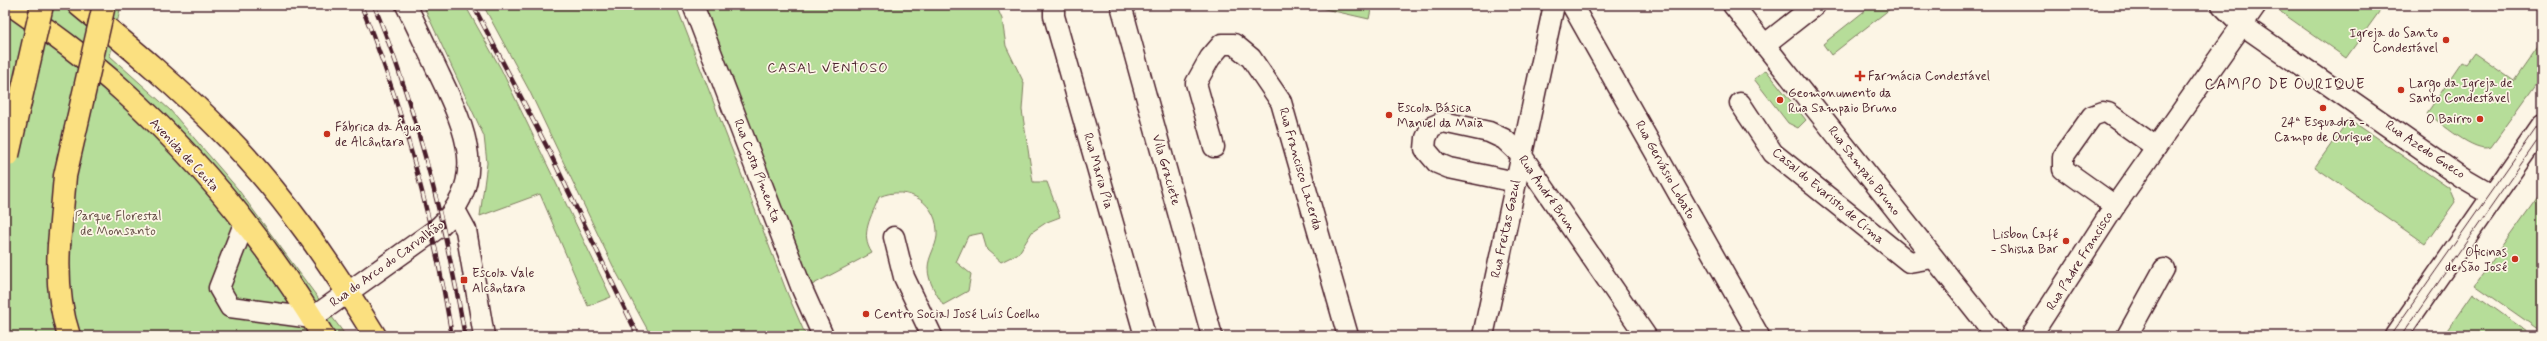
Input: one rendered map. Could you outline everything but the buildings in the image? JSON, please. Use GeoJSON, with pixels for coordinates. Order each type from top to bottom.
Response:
{"type":"FeatureCollection","features":[{"type":"Feature","properties":{"kind":"highway","name":"Avenida de Ceuta"},"geometry":{"type":"LineString","coordinates":[[12,5],[56,36],[123,91],[201,170],[244,224],[312,318],[323,336]]}},
{"type":"Feature","properties":{"kind":"highway"},"geometry":{"type":"LineString","coordinates":[[6,161],[42,5]]}},
{"type":"Feature","properties":{"kind":"highway"},"geometry":{"type":"LineString","coordinates":[[79,5],[144,60],[228,138],[288,207],[348,292],[375,336]]}},
{"type":"Feature","properties":{"kind":"highway"},"geometry":{"type":"LineString","coordinates":[[69,336],[60,304],[57,271],[65,176],[104,5]]}},
{"type":"Feature","properties":{"kind":"street","name":"Rua do Arco do Carvalhão"},"geometry":{"type":"LineString","coordinates":[[312,318],[438,228],[455,210],[469,174],[467,141],[450,96],[406,5]]}},
{"type":"Feature","properties":{"kind":"street","name":"Rua Costa Pimenta"},"geometry":{"type":"LineString","coordinates":[[693,5],[802,289],[823,336]]}},
{"type":"Feature","properties":{"kind":"street","name":"Vila Graciete"},"geometry":{"type":"LineString","coordinates":[[1120,5],[1212,336]]}},
{"type":"Feature","properties":{"kind":"street","name":"Rua Freitas Gazul"},"geometry":{"type":"LineString","coordinates":[[1483,336],[1554,5]]}},
{"type":"Feature","properties":{"kind":"street","name":"Rua Gervásio Lobato"},"geometry":{"type":"LineString","coordinates":[[1572,5],[1759,336]]}},
{"type":"Feature","properties":{"kind":"street","name":"Rua Sampaio Bruno"},"geometry":{"type":"LineString","coordinates":[[1733,5],[1996,336]]}},
{"type":"Feature","properties":{"kind":"street"},"geometry":{"type":"LineString","coordinates":[[1764,44],[1815,5]]}},
{"type":"Feature","properties":{"kind":"street","name":"Rua Azedo Gneco"},"geometry":{"type":"LineString","coordinates":[[2222,5],[2241,24],[2462,178],[2472,181],[2493,196]]}},
{"type":"Feature","properties":{"kind":"street","name":"Rua Padre Francisco"},"geometry":{"type":"LineString","coordinates":[[2031,336],[2114,206],[2241,24],[2256,5]]}},
{"type":"Feature","properties":{"kind":"street","name":"Rua Maria Pia"},"geometry":{"type":"LineString","coordinates":[[1057,6],[1058,28],[1145,336]]}},
{"type":"Feature","properties":{"kind":"street","name":"Rua Francisco Lacerda"},"geometry":{"type":"LineString","coordinates":[[1214,147],[1196,83],[1210,58],[1222,44],[1234,44],[1251,58],[1281,102],[1348,336]]}},
{"type":"Feature","properties":{"kind":"street","name":"Casal do Evaristo de Cima"},"geometry":{"type":"LineString","coordinates":[[1740,103],[1773,153],[1909,262],[1933,258]]}},
{"type":"Feature","properties":{"kind":"street","name":"Rua Padre Francisco"},"geometry":{"type":"LineString","coordinates":[[2114,206],[2063,169],[2063,157],[2088,121],[2095,113],[2108,113],[2156,147]]}},
{"type":"Feature","properties":{"kind":"street","name":"Rua André Brun"},"geometry":{"type":"LineString","coordinates":[[1516,182],[1437,163],[1425,149],[1426,138],[1431,126],[1443,122],[1496,136],[1504,139],[1522,156],[1646,336]]}},
{"type":"Feature","properties":{"kind":"street"},"geometry":{"type":"LineString","coordinates":[[2396,336],[2542,126]]}},
{"type":"Feature","properties":{"kind":"street"},"geometry":{"type":"LineString","coordinates":[[455,210],[466,230],[484,336]]}},
{"type":"Feature","properties":{"kind":"street"},"geometry":{"type":"LineString","coordinates":[[244,224],[219,288],[230,307],[312,318]]}},
{"type":"Feature","properties":{"kind":"street"},"geometry":{"type":"LineString","coordinates":[[894,237],[904,277],[932,336]]}},
{"type":"Feature","properties":{"kind":"street"},"geometry":{"type":"LineString","coordinates":[[2127,336],[2164,269]]}},
{"type":"Feature","properties":{"kind":"green space","name":"Parque Florestal de Monsanto"},"geometry":{"type":"Polygon","coordinates":[[[5,5],[121,5],[110,56],[170,110],[237,188],[346,336],[5,336],[5,5]]]}},
{"type":"Feature","properties":{"kind":"green space"},"geometry":{"type":"Polygon","coordinates":[[[423,5],[465,5],[501,69],[611,297],[588,306],[540,194],[480,216],[487,163],[484,136],[423,5]]]}},
{"type":"Feature","properties":{"kind":"green space"},"geometry":{"type":"Polygon","coordinates":[[[483,5],[676,5],[788,295],[806,336],[651,336],[613,266],[529,90],[483,5]]]}},
{"type":"Feature","properties":{"kind":"green space"},"geometry":{"type":"Polygon","coordinates":[[[703,5],[996,5],[1002,19],[1006,46],[1024,83],[1022,110],[1033,182],[1047,182],[1060,217],[1047,222],[1032,232],[1019,253],[1001,262],[987,250],[982,233],[968,236],[956,262],[971,274],[968,291],[943,305],[933,287],[928,273],[929,260],[937,236],[933,214],[920,199],[911,195],[901,193],[879,197],[870,218],[867,232],[868,246],[872,253],[810,286],[703,5]]]}},
{"type":"Feature","properties":{"kind":"green space"},"geometry":{"type":"Polygon","coordinates":[[[1317,5],[1372,5],[1369,19],[1316,7],[1317,5]]]}},
{"type":"Feature","properties":{"kind":"green space"},"geometry":{"type":"Polygon","coordinates":[[[1872,5],[1895,5],[1831,55],[1823,44],[1872,5]]]}},
{"type":"Feature","properties":{"kind":"green space"},"geometry":{"type":"Polygon","coordinates":[[[2282,5],[2384,5],[2346,58],[2278,10],[2282,5]]]}},
{"type":"Feature","properties":{"kind":"green space"},"geometry":{"type":"Polygon","coordinates":[[[2542,41],[2542,76],[2491,147],[2484,148],[2467,142],[2427,113],[2462,62],[2466,64],[2474,53],[2514,81],[2542,41]]]}},
{"type":"Feature","properties":{"kind":"green space","name":"Geomonumento da Rua Sampaio Bruno"},"geometry":{"type":"Polygon","coordinates":[[[1766,70],[1806,120],[1798,128],[1788,123],[1754,79],[1766,70]]]}},
{"type":"Feature","properties":{"kind":"green space"},"geometry":{"type":"Polygon","coordinates":[[[2349,119],[2449,188],[2455,202],[2425,244],[2315,167],[2349,119]]]}},
{"type":"Feature","properties":{"kind":"green space"},"geometry":{"type":"Polygon","coordinates":[[[2542,191],[2542,332],[2475,285],[2542,191]]]}},
{"type":"Feature","properties":{"kind":"green space"},"geometry":{"type":"Polygon","coordinates":[[[2473,293],[2533,336],[2443,336],[2473,293]]]}},
{"type":"Feature","properties":{"kind":"tram line"},"geometry":{"type":"LineString","coordinates":[[2390,336],[2542,119]]}},
{"type":"Feature","properties":{"kind":"tram line"},"geometry":{"type":"LineString","coordinates":[[2401,336],[2542,134]]}},
{"type":"Feature","properties":{"kind":"railway"},"geometry":{"type":"LineString","coordinates":[[361,5],[391,86],[416,168],[436,251],[452,336]]}},
{"type":"Feature","properties":{"kind":"railway"},"geometry":{"type":"LineString","coordinates":[[374,5],[390,45],[417,127],[449,252],[465,336]]}},
{"type":"Feature","properties":{"kind":"railway"},"geometry":{"type":"LineString","coordinates":[[473,5],[549,151],[638,336]]}},
{"type":"Feature","properties":{"kind":"place","name":"Igreja do Santo Condestável"},"geometry":{"type":"Point","coordinates":[2446,40]}},
{"type":"Feature","properties":{"kind":"place","name":"Farmácia Condestável"},"geometry":{"type":"Point","coordinates":[1860,76]}},
{"type":"Feature","properties":{"kind":"place","name":"Largo da Igreja de Santo Condestável"},"geometry":{"type":"Point","coordinates":[2401,90]}},
{"type":"Feature","properties":{"kind":"place","name":"Geomonumento da Rua Sampaio Bruno"},"geometry":{"type":"Point","coordinates":[1780,100]}},
{"type":"Feature","properties":{"kind":"place","name":"24ª Esquadra - Campo de Ourique"},"geometry":{"type":"Point","coordinates":[2323,108]}},
{"type":"Feature","properties":{"kind":"place","name":"Escola Básica Manuel da Maia"},"geometry":{"type":"Point","coordinates":[1389,115]}},
{"type":"Feature","properties":{"kind":"place","name":"O Bairro"},"geometry":{"type":"Point","coordinates":[2480,119]}},
{"type":"Feature","properties":{"kind":"place","name":"Fábrica da Água de Alcântara"},"geometry":{"type":"Point","coordinates":[327,134]}},
{"type":"Feature","properties":{"kind":"place","name":"Lisbon Café - Shisha Bar"},"geometry":{"type":"Point","coordinates":[2066,241]}},
{"type":"Feature","properties":{"kind":"place","name":"Oficinas de São José"},"geometry":{"type":"Point","coordinates":[2515,259]}},
{"type":"Feature","properties":{"kind":"place","name":"Escola Vale Alcântara"},"geometry":{"type":"Point","coordinates":[464,280]}},
{"type":"Feature","properties":{"kind":"place","name":"Centro Social José Luís Coelho"},"geometry":{"type":"Point","coordinates":[866,314]}},
{"type":"Feature","properties":{"kind":"district","name":"CASAL VENTOSO"},"geometry":{"type":"Point","coordinates":[828,68]}},
{"type":"Feature","properties":{"kind":"district","name":"CAMPO DE OURIQUE"},"geometry":{"type":"Point","coordinates":[2285,85]}}]}
